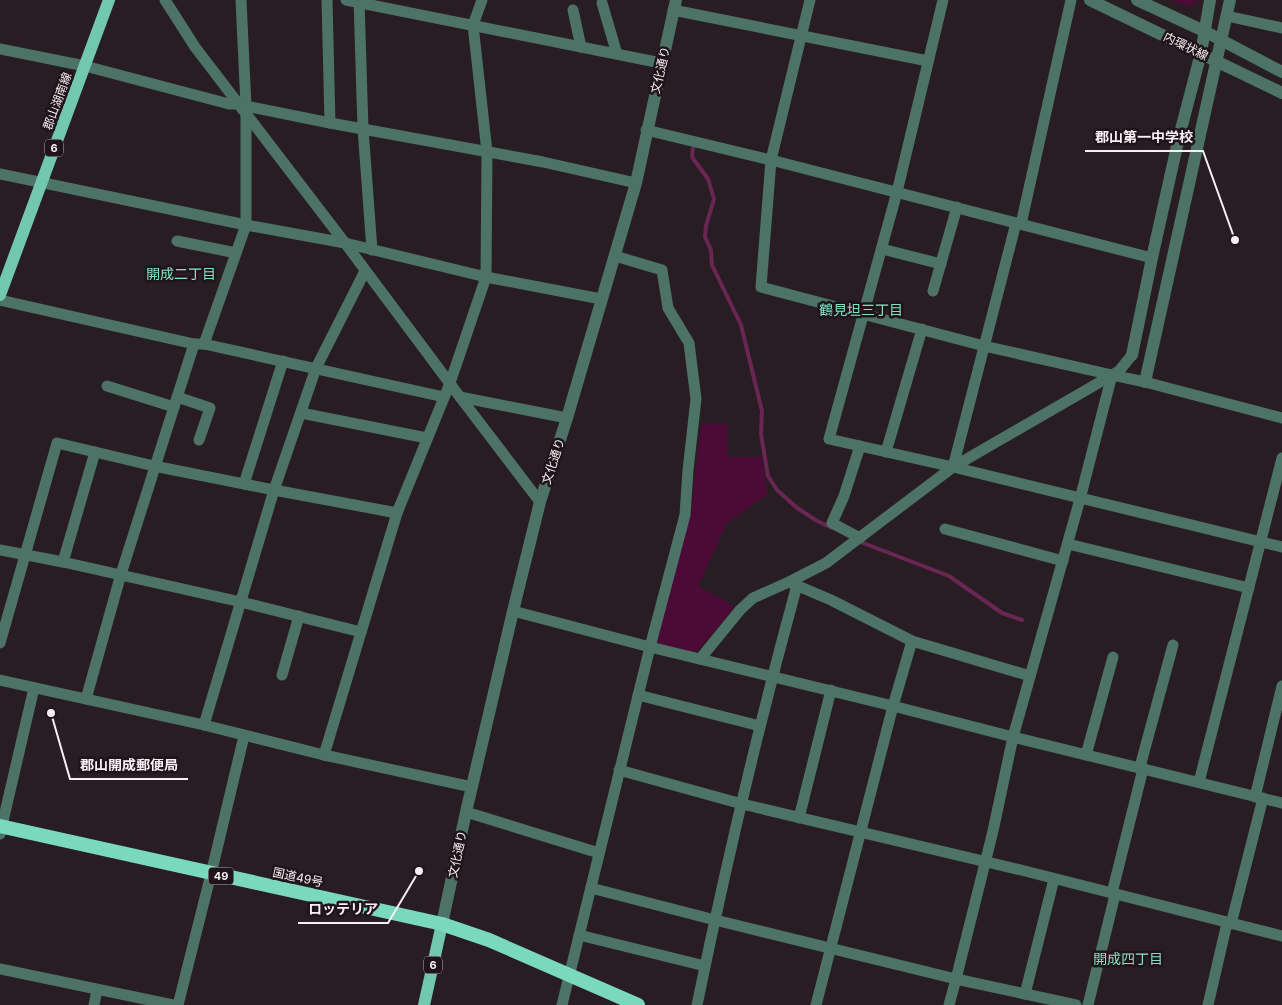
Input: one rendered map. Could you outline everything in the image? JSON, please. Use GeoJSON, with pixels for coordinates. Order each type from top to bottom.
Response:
{"type":"FeatureCollection","features":[{"type":"Feature","properties":{"kind":"highway","name":"国道49号"},"geometry":{"type":"LineString","coordinates":[[0,829],[442,924],[489,940],[638,1005]]}},
{"type":"Feature","properties":{"kind":"main road","name":"郡山湖南線"},"geometry":{"type":"LineString","coordinates":[[0,295],[108,0]]}},
{"type":"Feature","properties":{"kind":"main road","name":"6"},"geometry":{"type":"LineString","coordinates":[[424,1005],[442,924]]}},
{"type":"Feature","properties":{"kind":"street"},"geometry":{"type":"LineString","coordinates":[[164,0],[195,47],[540,502]]}},
{"type":"Feature","properties":{"kind":"street"},"geometry":{"type":"LineString","coordinates":[[86,699],[120,574],[175,402],[246,225],[241,0]]}},
{"type":"Feature","properties":{"kind":"street"},"geometry":{"type":"LineString","coordinates":[[327,0],[330,124]]}},
{"type":"Feature","properties":{"kind":"street"},"geometry":{"type":"LineString","coordinates":[[346,0],[661,62]]}},
{"type":"Feature","properties":{"kind":"street"},"geometry":{"type":"LineString","coordinates":[[324,754],[397,513],[450,383],[486,277],[487,152],[474,25],[482,0]]}},
{"type":"Feature","properties":{"kind":"street"},"geometry":{"type":"LineString","coordinates":[[810,0],[771,160],[761,287],[984,346],[1145,382],[1282,418]]}},
{"type":"Feature","properties":{"kind":"street"},"geometry":{"type":"LineString","coordinates":[[943,0],[897,192],[829,439],[953,467],[1282,547]]}},
{"type":"Feature","properties":{"kind":"street"},"geometry":{"type":"LineString","coordinates":[[953,467],[984,346],[1019,223],[1071,0]]}},
{"type":"Feature","properties":{"kind":"street","name":"内環状線"},"geometry":{"type":"LineString","coordinates":[[1090,0],[1282,93]]}},
{"type":"Feature","properties":{"kind":"street","name":"内環状線"},"geometry":{"type":"LineString","coordinates":[[1137,0],[1204,31],[1282,72]]}},
{"type":"Feature","properties":{"kind":"street"},"geometry":{"type":"LineString","coordinates":[[1132,355],[1179,137],[1201,53],[1210,0]]}},
{"type":"Feature","properties":{"kind":"street"},"geometry":{"type":"LineString","coordinates":[[1145,382],[1230,0]]}},
{"type":"Feature","properties":{"kind":"street"},"geometry":{"type":"LineString","coordinates":[[358,1],[363,129],[372,250]]}},
{"type":"Feature","properties":{"kind":"street"},"geometry":{"type":"LineString","coordinates":[[602,3],[617,54]]}},
{"type":"Feature","properties":{"kind":"street"},"geometry":{"type":"LineString","coordinates":[[674,5],[801,36],[928,61]]}},
{"type":"Feature","properties":{"kind":"street","name":"文化通り"},"geometry":{"type":"LineString","coordinates":[[442,924],[466,812],[540,502],[567,418],[636,183],[674,5]]}},
{"type":"Feature","properties":{"kind":"street"},"geometry":{"type":"LineString","coordinates":[[573,10],[581,47]]}},
{"type":"Feature","properties":{"kind":"street"},"geometry":{"type":"LineString","coordinates":[[1227,16],[1282,28]]}},
{"type":"Feature","properties":{"kind":"street"},"geometry":{"type":"LineString","coordinates":[[0,49],[85,66],[243,108],[543,162],[636,183]]}},
{"type":"Feature","properties":{"kind":"street"},"geometry":{"type":"LineString","coordinates":[[646,130],[771,160],[1152,258],[1172,261]]}},
{"type":"Feature","properties":{"kind":"street"},"geometry":{"type":"LineString","coordinates":[[1179,137],[1198,142]]}},
{"type":"Feature","properties":{"kind":"street"},"geometry":{"type":"LineString","coordinates":[[0,174],[246,225],[344,243],[486,277],[601,299]]}},
{"type":"Feature","properties":{"kind":"street"},"geometry":{"type":"LineString","coordinates":[[933,291],[957,208]]}},
{"type":"Feature","properties":{"kind":"street"},"geometry":{"type":"LineString","coordinates":[[177,242],[236,253]]}},
{"type":"Feature","properties":{"kind":"street"},"geometry":{"type":"LineString","coordinates":[[882,249],[941,264]]}},
{"type":"Feature","properties":{"kind":"street"},"geometry":{"type":"LineString","coordinates":[[562,1005],[619,770],[685,515],[696,399],[689,343],[668,308],[662,270],[615,256]]}},
{"type":"Feature","properties":{"kind":"street"},"geometry":{"type":"LineString","coordinates":[[204,725],[274,490],[316,368],[365,271]]}},
{"type":"Feature","properties":{"kind":"street"},"geometry":{"type":"LineString","coordinates":[[0,300],[444,397]]}},
{"type":"Feature","properties":{"kind":"street"},"geometry":{"type":"LineString","coordinates":[[700,659],[740,610],[753,598],[793,584],[826,563],[953,467],[1119,371],[1139,349],[1160,314]]}},
{"type":"Feature","properties":{"kind":"street"},"geometry":{"type":"LineString","coordinates":[[886,452],[922,329]]}},
{"type":"Feature","properties":{"kind":"street"},"geometry":{"type":"LineString","coordinates":[[244,484],[283,361]]}},
{"type":"Feature","properties":{"kind":"street"},"geometry":{"type":"LineString","coordinates":[[949,1005],[993,831],[1013,737],[1068,544],[1112,375]]}},
{"type":"Feature","properties":{"kind":"street"},"geometry":{"type":"LineString","coordinates":[[107,386],[210,408],[199,440]]}},
{"type":"Feature","properties":{"kind":"street"},"geometry":{"type":"LineString","coordinates":[[460,397],[567,418]]}},
{"type":"Feature","properties":{"kind":"street"},"geometry":{"type":"LineString","coordinates":[[301,413],[427,438]]}},
{"type":"Feature","properties":{"kind":"street"},"geometry":{"type":"LineString","coordinates":[[0,643],[57,443],[154,466],[397,513]]}},
{"type":"Feature","properties":{"kind":"street"},"geometry":{"type":"LineString","coordinates":[[860,446],[844,496],[832,523],[860,538]]}},
{"type":"Feature","properties":{"kind":"street"},"geometry":{"type":"LineString","coordinates":[[63,562],[95,452]]}},
{"type":"Feature","properties":{"kind":"street"},"geometry":{"type":"LineString","coordinates":[[1199,782],[1282,458]]}},
{"type":"Feature","properties":{"kind":"street"},"geometry":{"type":"LineString","coordinates":[[945,529],[1063,561]]}},
{"type":"Feature","properties":{"kind":"street"},"geometry":{"type":"LineString","coordinates":[[1068,544],[1249,588]]}},
{"type":"Feature","properties":{"kind":"street"},"geometry":{"type":"LineString","coordinates":[[0,550],[120,574],[360,632]]}},
{"type":"Feature","properties":{"kind":"street"},"geometry":{"type":"LineString","coordinates":[[793,584],[832,600],[912,641],[1030,676]]}},
{"type":"Feature","properties":{"kind":"street"},"geometry":{"type":"LineString","coordinates":[[697,1005],[793,584]]}},
{"type":"Feature","properties":{"kind":"street"},"geometry":{"type":"LineString","coordinates":[[513,611],[650,647],[831,690],[1282,803]]}},
{"type":"Feature","properties":{"kind":"street"},"geometry":{"type":"LineString","coordinates":[[282,674],[299,616]]}},
{"type":"Feature","properties":{"kind":"street"},"geometry":{"type":"LineString","coordinates":[[816,1005],[893,706],[912,641]]}},
{"type":"Feature","properties":{"kind":"street"},"geometry":{"type":"LineString","coordinates":[[1088,1005],[1114,899],[1113,889],[1143,769],[1141,763],[1173,645]]}},
{"type":"Feature","properties":{"kind":"street"},"geometry":{"type":"LineString","coordinates":[[1086,755],[1113,657]]}},
{"type":"Feature","properties":{"kind":"street"},"geometry":{"type":"LineString","coordinates":[[0,680],[472,787]]}},
{"type":"Feature","properties":{"kind":"street"},"geometry":{"type":"LineString","coordinates":[[1208,1005],[1259,798],[1282,686]]}},
{"type":"Feature","properties":{"kind":"street"},"geometry":{"type":"LineString","coordinates":[[0,829],[34,688]]}},
{"type":"Feature","properties":{"kind":"street"},"geometry":{"type":"LineString","coordinates":[[799,818],[831,690]]}},
{"type":"Feature","properties":{"kind":"street"},"geometry":{"type":"LineString","coordinates":[[638,695],[760,726]]}},
{"type":"Feature","properties":{"kind":"street"},"geometry":{"type":"LineString","coordinates":[[178,1005],[244,736]]}},
{"type":"Feature","properties":{"kind":"street"},"geometry":{"type":"LineString","coordinates":[[619,770],[742,804],[1054,878],[1282,936]]}},
{"type":"Feature","properties":{"kind":"street"},"geometry":{"type":"LineString","coordinates":[[466,812],[599,853]]}},
{"type":"Feature","properties":{"kind":"street"},"geometry":{"type":"LineString","coordinates":[[1025,994],[1054,878]]}},
{"type":"Feature","properties":{"kind":"street"},"geometry":{"type":"LineString","coordinates":[[591,888],[831,949],[1076,1005]]}},
{"type":"Feature","properties":{"kind":"street"},"geometry":{"type":"LineString","coordinates":[[579,935],[705,966]]}},
{"type":"Feature","properties":{"kind":"street"},"geometry":{"type":"LineString","coordinates":[[0,969],[97,990],[138,1002],[173,1005]]}},
{"type":"Feature","properties":{"kind":"street"},"geometry":{"type":"LineString","coordinates":[[94,1005],[97,990]]}},
{"type":"Feature","properties":{"kind":"shaded area"},"geometry":{"type":"Polygon","coordinates":[[[1170,0],[1199,0],[1188,7],[1170,0]]]}},
{"type":"Feature","properties":{"kind":"shaded area"},"geometry":{"type":"Polygon","coordinates":[[[701,424],[728,424],[727,457],[761,457],[768,494],[727,523],[698,586],[735,607],[698,651],[691,652],[656,643],[691,510],[701,424]]]}},
{"type":"Feature","properties":{"kind":"waterway"},"geometry":{"type":"LineString","coordinates":[[693,148],[692,157],[708,179],[714,199],[706,226],[705,237],[711,250],[712,265],[741,325],[762,411],[761,434],[768,476],[777,490],[796,507],[817,521],[832,528]]}},
{"type":"Feature","properties":{"kind":"waterway"},"geometry":{"type":"LineString","coordinates":[[858,541],[949,576],[1002,613],[1022,620]]}},
{"type":"Feature","properties":{"kind":"place","name":"郡山第一中学校"},"geometry":{"type":"Point","coordinates":[1235,240]}},
{"type":"Feature","properties":{"kind":"place","name":"郡山開成郵便局"},"geometry":{"type":"Point","coordinates":[51,713]}},
{"type":"Feature","properties":{"kind":"place","name":"ロッテリア"},"geometry":{"type":"Point","coordinates":[419,871]}},
{"type":"Feature","properties":{"kind":"district","name":"開成二丁目"},"geometry":{"type":"Point","coordinates":[181,273]}},
{"type":"Feature","properties":{"kind":"district","name":"鶴見坦三丁目"},"geometry":{"type":"Point","coordinates":[861,309]}},
{"type":"Feature","properties":{"kind":"district","name":"開成四丁目"},"geometry":{"type":"Point","coordinates":[1128,958]}}]}
